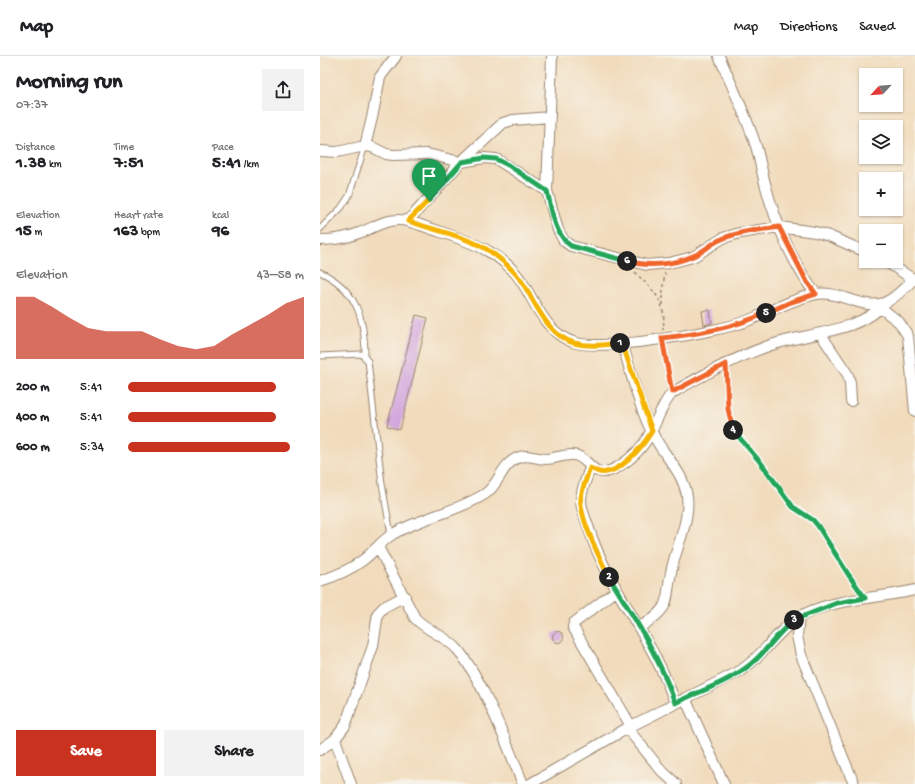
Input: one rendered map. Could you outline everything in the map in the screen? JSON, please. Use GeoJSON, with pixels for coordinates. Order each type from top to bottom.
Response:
{"type":"FeatureCollection","features":[{"type":"Feature","properties":{"kind":"street"},"geometry":{"type":"LineString","coordinates":[[365,146],[380,77],[396,56]]}},
{"type":"Feature","properties":{"kind":"street"},"geometry":{"type":"LineString","coordinates":[[552,56],[547,191],[558,230],[564,241],[571,246],[647,265],[669,263],[693,256],[723,238],[740,233],[779,227],[815,232],[829,236],[859,249]]}},
{"type":"Feature","properties":{"kind":"street"},"geometry":{"type":"LineString","coordinates":[[720,56],[745,116],[779,227],[807,282],[816,294]]}},
{"type":"Feature","properties":{"kind":"street"},"geometry":{"type":"LineString","coordinates":[[408,221],[462,162],[503,123],[513,120],[550,117]]}},
{"type":"Feature","properties":{"kind":"street"},"geometry":{"type":"LineString","coordinates":[[320,151],[337,152],[372,146],[386,154],[393,155],[427,154],[462,162],[484,158],[496,159],[547,191]]}},
{"type":"Feature","properties":{"kind":"street"},"geometry":{"type":"LineString","coordinates":[[320,240],[346,238],[384,222],[397,220],[408,221],[467,240],[490,251],[508,266],[521,280],[541,315],[552,328],[573,342],[587,345],[622,343],[720,329],[747,321],[791,302],[816,294],[835,295],[868,305],[884,305],[904,328],[912,346],[910,368],[915,411]]}},
{"type":"Feature","properties":{"kind":"street"},"geometry":{"type":"LineString","coordinates":[[320,580],[350,569],[378,547],[391,534],[409,525],[475,500],[487,493],[505,467],[515,458],[522,456],[546,459],[573,455],[580,457],[590,468],[599,472],[616,468],[626,462],[638,450],[652,431],[665,401],[672,392],[726,364],[771,345],[857,322],[875,314],[914,279],[896,268]]}},
{"type":"Feature","properties":{"kind":"street"},"geometry":{"type":"LineString","coordinates":[[820,333],[848,375],[851,401]]}},
{"type":"Feature","properties":{"kind":"street"},"geometry":{"type":"LineString","coordinates":[[622,343],[652,431],[683,482],[687,497],[686,512],[672,564],[665,606],[660,613],[640,627]]}},
{"type":"Feature","properties":{"kind":"street"},"geometry":{"type":"LineString","coordinates":[[590,468],[580,499],[601,562],[640,627],[666,679],[675,703]]}},
{"type":"Feature","properties":{"kind":"street"},"geometry":{"type":"LineString","coordinates":[[378,547],[405,596],[415,618],[423,626],[448,641],[458,651],[488,702],[529,784],[629,727],[722,681],[750,664],[776,636],[799,617],[837,603],[915,590]]}},
{"type":"Feature","properties":{"kind":"street"},"geometry":{"type":"LineString","coordinates":[[617,590],[574,623],[573,627],[629,727],[661,770],[676,784]]}},
{"type":"Feature","properties":{"kind":"street"},"geometry":{"type":"LineString","coordinates":[[320,750],[335,739],[345,726],[374,646],[378,613],[384,606],[405,596]]}},
{"type":"Feature","properties":{"kind":"street"},"geometry":{"type":"LineString","coordinates":[[799,617],[797,636],[801,655],[854,784]]}},
{"type":"Feature","properties":{"kind":"street"},"geometry":{"type":"LineString","coordinates":[[685,698],[724,784]]}},
{"type":"Feature","properties":{"kind":"street"},"geometry":{"type":"LineString","coordinates":[[335,739],[351,784]]}},
{"type":"Feature","properties":{"kind":"lane"},"geometry":{"type":"LineString","coordinates":[[320,229],[341,208],[349,196],[365,146]]}},
{"type":"Feature","properties":{"kind":"lane"},"geometry":{"type":"LineString","coordinates":[[320,272],[331,277],[345,287],[354,302],[362,321],[366,340],[366,357],[370,370],[382,484],[391,534]]}},
{"type":"Feature","properties":{"kind":"lane"},"geometry":{"type":"LineString","coordinates":[[320,356],[361,354],[366,357]]}},
{"type":"Feature","properties":{"kind":"path"},"geometry":{"type":"LineString","coordinates":[[623,260],[663,305]]}},
{"type":"Feature","properties":{"kind":"path"},"geometry":{"type":"LineString","coordinates":[[669,263],[663,286],[663,305],[665,313],[662,338],[672,392]]}},
{"type":"Feature","properties":{"kind":"path"},"geometry":{"type":"LineString","coordinates":[[726,364],[728,409],[733,430],[793,507],[813,520],[818,526],[865,598]]}},
{"type":"Feature","properties":{"kind":"building"},"geometry":{"type":"Polygon","coordinates":[[[710,310],[712,323],[704,325],[702,311],[710,310]]]}},
{"type":"Feature","properties":{"kind":"building"},"geometry":{"type":"Polygon","coordinates":[[[416,315],[428,318],[400,430],[387,426],[416,315]]]}},
{"type":"Feature","properties":{"kind":"building"},"geometry":{"type":"Polygon","coordinates":[[[558,631],[562,633],[564,637],[562,641],[558,643],[554,641],[552,637],[554,633],[558,631]]]}},
{"type":"Feature","properties":{"kind":"route"},"geometry":{"type":"LineString","coordinates":[[484,158],[496,159],[508,165],[547,191],[558,230],[564,241],[571,246],[636,264],[647,265],[669,263],[686,259],[701,252],[709,245],[723,238],[740,233],[779,227],[807,282],[816,294],[791,302],[747,321],[720,329],[662,338],[672,392],[726,364],[726,393],[733,430],[761,463],[793,507],[813,520],[818,526],[865,598],[837,603],[799,617],[776,636],[760,655],[740,671],[675,703],[666,679],[640,627],[609,578],[601,562],[586,521],[580,499],[590,468],[599,472],[607,472],[616,468],[626,462],[638,450],[652,431],[643,409],[622,343],[587,345],[573,342],[562,336],[552,328],[541,315],[521,280],[508,266],[490,251],[467,240],[408,221],[429,200],[462,162],[484,158]]}}]}
